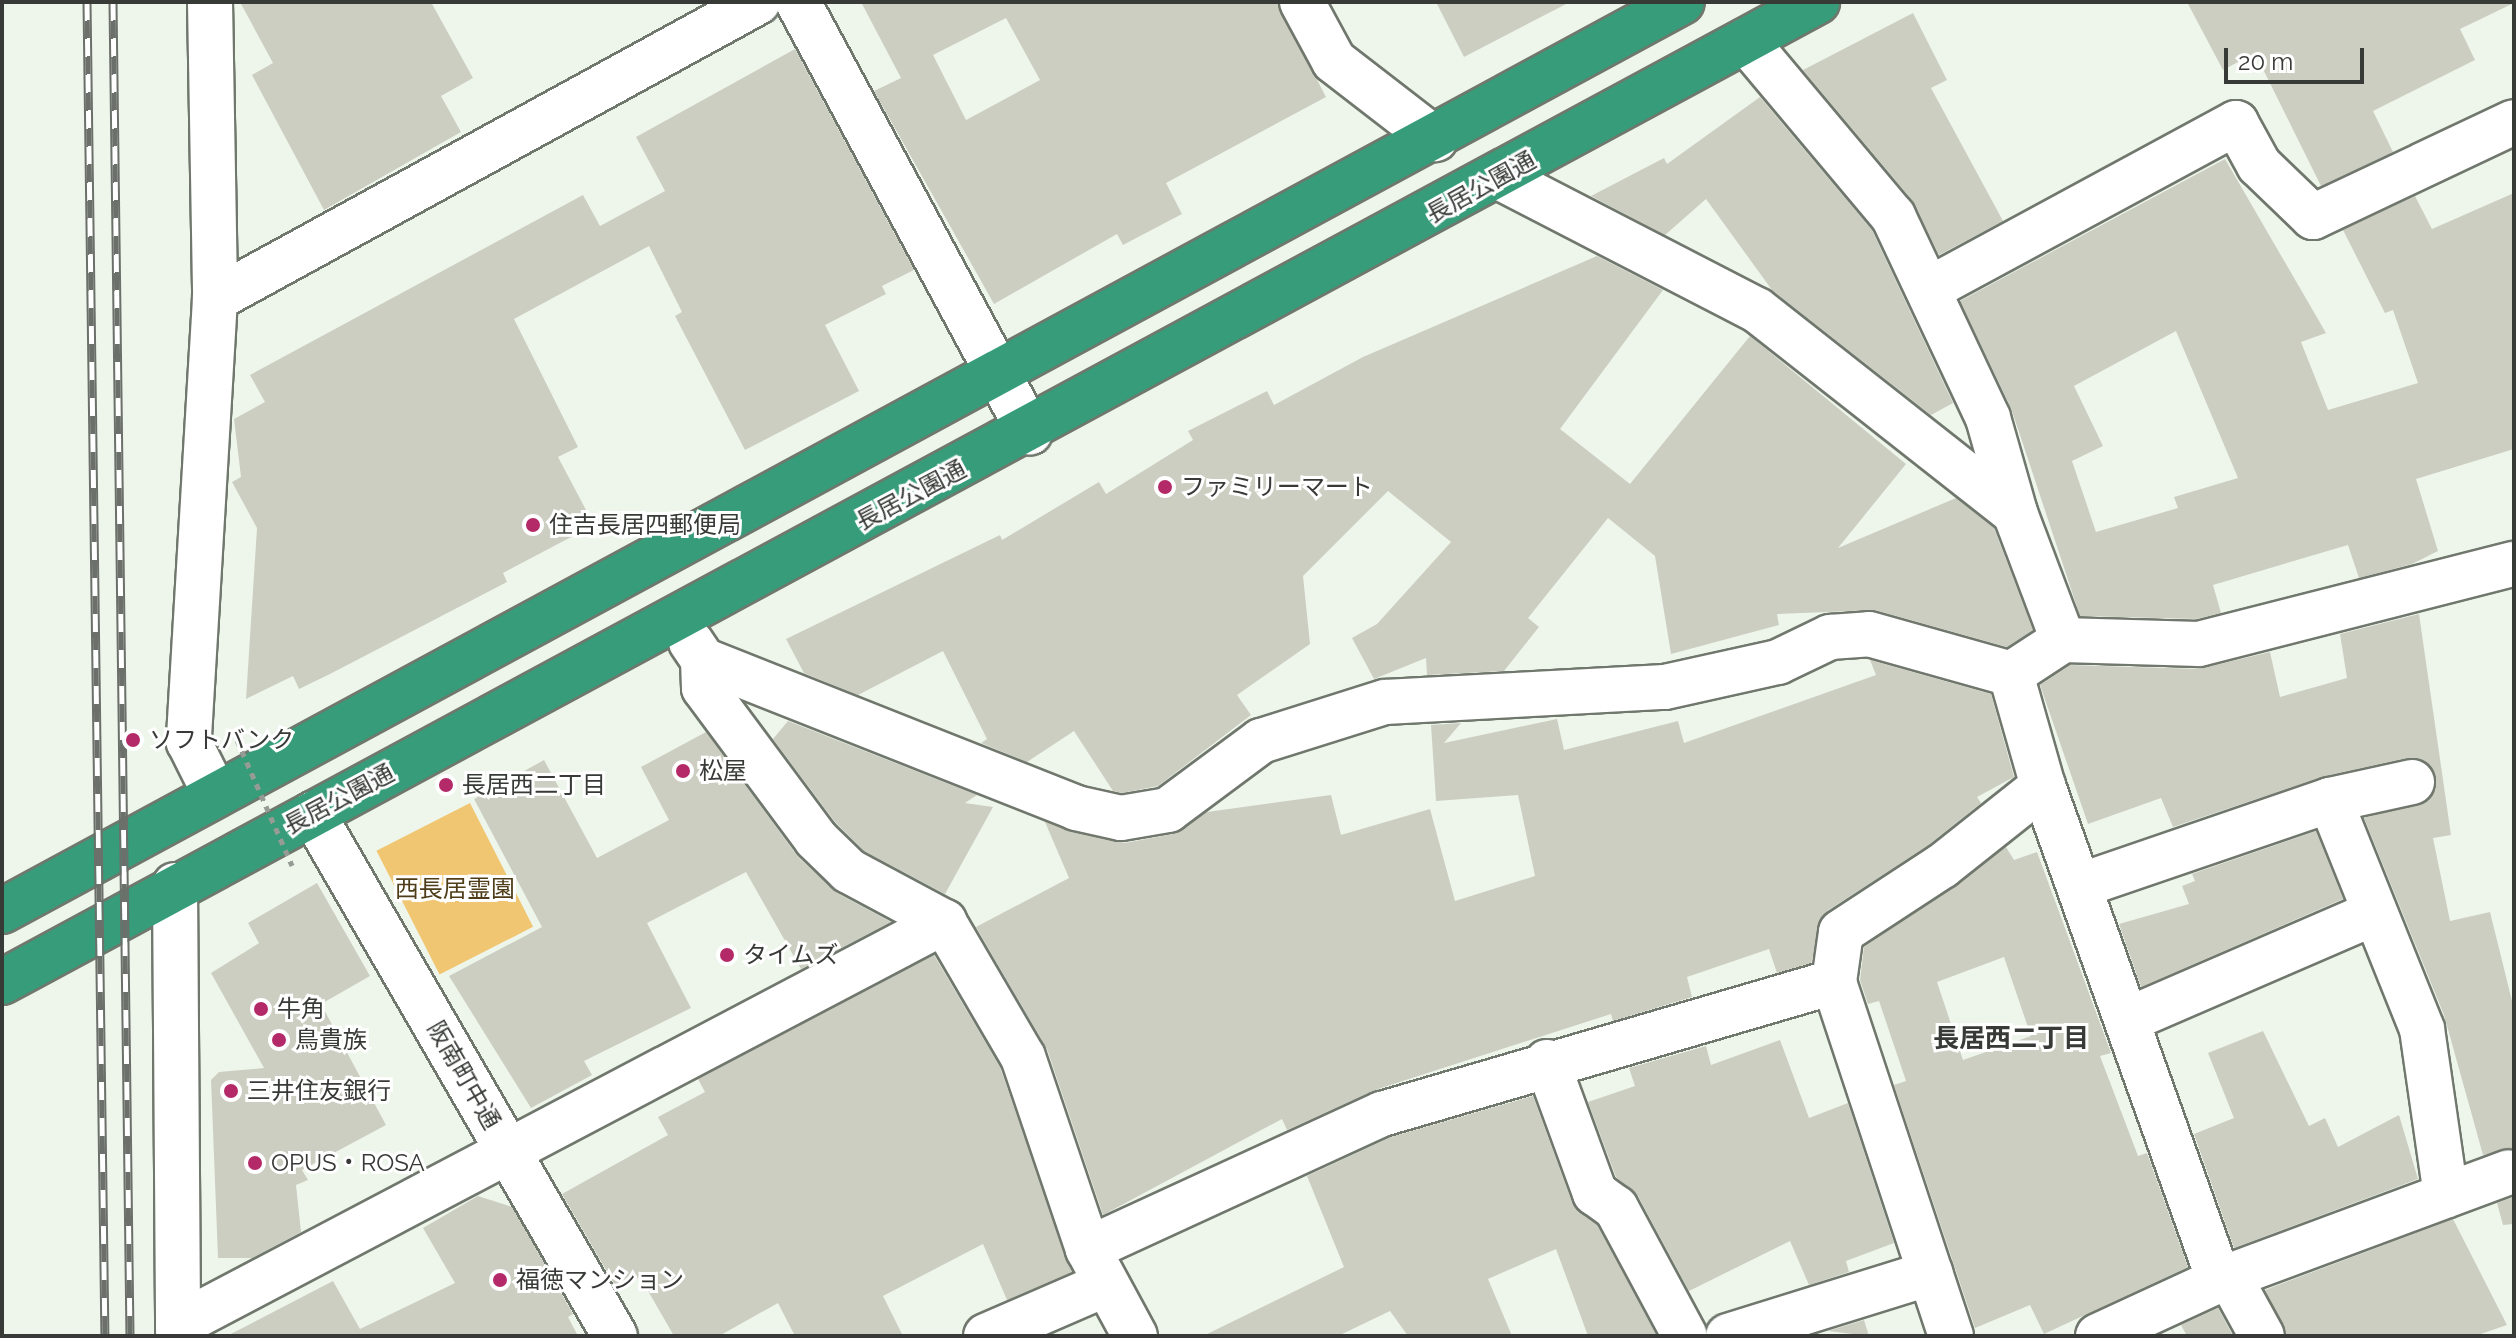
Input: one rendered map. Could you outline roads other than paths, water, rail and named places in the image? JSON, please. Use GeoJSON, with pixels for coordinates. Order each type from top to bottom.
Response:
{"type":"FeatureCollection","features":[{"type":"Feature","properties":{"kind":"highway"},"geometry":{"type":"LineString","coordinates":[[2,911],[214,792],[998,375],[1682,2]]}},
{"type":"Feature","properties":{"kind":"highway","name":"長居公園通"},"geometry":{"type":"LineString","coordinates":[[2,982],[175,885],[1030,433],[1817,2]]}},
{"type":"Feature","properties":{"kind":"street"},"geometry":{"type":"LineString","coordinates":[[210,2],[215,299],[189,742],[214,792]]}},
{"type":"Feature","properties":{"kind":"street"},"geometry":{"type":"LineString","coordinates":[[215,299],[758,2]]}},
{"type":"Feature","properties":{"kind":"street"},"geometry":{"type":"LineString","coordinates":[[798,2],[1030,433]]}},
{"type":"Feature","properties":{"kind":"street"},"geometry":{"type":"LineString","coordinates":[[1302,2],[1334,61],[1435,139]]}},
{"type":"Feature","properties":{"kind":"street"},"geometry":{"type":"LineString","coordinates":[[1746,41],[1893,216],[1931,288],[1988,418],[2015,513],[2063,640]]}},
{"type":"Feature","properties":{"kind":"street"},"geometry":{"type":"LineString","coordinates":[[1931,288],[2236,123],[2259,165],[2313,217],[2514,122]]}},
{"type":"Feature","properties":{"kind":"street"},"geometry":{"type":"LineString","coordinates":[[1499,177],[1757,310],[2015,513]]}},
{"type":"Feature","properties":{"kind":"street"},"geometry":{"type":"LineString","coordinates":[[703,660],[1076,808],[1121,818],[1168,810],[1261,741],[1385,702],[1665,687],[1778,662],[1830,637],[1869,634],[2011,674],[2063,640],[2199,644],[2514,564]]}},
{"type":"Feature","properties":{"kind":"street"},"geometry":{"type":"LineString","coordinates":[[677,619],[703,660],[704,688],[816,839],[849,871],[944,922],[1023,1057],[1096,1267],[1135,1336]]}},
{"type":"Feature","properties":{"kind":"street"},"geometry":{"type":"LineString","coordinates":[[2011,674],[2043,786],[2224,1278],[2262,1336]]}},
{"type":"Feature","properties":{"kind":"street"},"geometry":{"type":"LineString","coordinates":[[2079,886],[2330,800],[2412,782]]}},
{"type":"Feature","properties":{"kind":"street"},"geometry":{"type":"LineString","coordinates":[[1951,1336],[1834,982],[1841,932],[1850,923],[1942,866],[2043,786]]}},
{"type":"Feature","properties":{"kind":"street"},"geometry":{"type":"LineString","coordinates":[[2330,800],[2370,915],[2422,1029],[2446,1195]]}},
{"type":"Feature","properties":{"kind":"street","name":"阪南町中通"},"geometry":{"type":"LineString","coordinates":[[313,814],[615,1336]]}},
{"type":"Feature","properties":{"kind":"street"},"geometry":{"type":"LineString","coordinates":[[175,885],[178,1331],[944,922]]}},
{"type":"Feature","properties":{"kind":"street"},"geometry":{"type":"LineString","coordinates":[[2127,1020],[2370,915]]}},
{"type":"Feature","properties":{"kind":"street"},"geometry":{"type":"LineString","coordinates":[[986,1336],[1096,1267],[1382,1114],[1547,1062],[1834,982]]}},
{"type":"Feature","properties":{"kind":"street"},"geometry":{"type":"LineString","coordinates":[[1547,1062],[1595,1193],[1616,1208],[1685,1336]]}},
{"type":"Feature","properties":{"kind":"street"},"geometry":{"type":"LineString","coordinates":[[2098,1336],[2224,1278],[2509,1172]]}},
{"type":"Feature","properties":{"kind":"street"},"geometry":{"type":"LineString","coordinates":[[1728,1336],[1930,1273]]}},
{"type":"Feature","properties":{"kind":"railway"},"geometry":{"type":"LineString","coordinates":[[87,2],[105,1336]]}},
{"type":"Feature","properties":{"kind":"railway"},"geometry":{"type":"LineString","coordinates":[[113,2],[130,1336]]}},
{"type":"Feature","properties":{"kind":"place","name":"ファミリーマート"},"geometry":{"type":"Point","coordinates":[1165,487]}},
{"type":"Feature","properties":{"kind":"place","name":"住吉長居四郵便局"},"geometry":{"type":"Point","coordinates":[533,525]}},
{"type":"Feature","properties":{"kind":"place","name":"ソフトバンク"},"geometry":{"type":"Point","coordinates":[133,740]}},
{"type":"Feature","properties":{"kind":"place","name":"松屋"},"geometry":{"type":"Point","coordinates":[683,771]}},
{"type":"Feature","properties":{"kind":"place","name":"長居西二丁目"},"geometry":{"type":"Point","coordinates":[446,785]}},
{"type":"Feature","properties":{"kind":"place","name":"タイムズ"},"geometry":{"type":"Point","coordinates":[727,955]}},
{"type":"Feature","properties":{"kind":"place","name":"牛角"},"geometry":{"type":"Point","coordinates":[261,1009]}},
{"type":"Feature","properties":{"kind":"place","name":"鳥貴族"},"geometry":{"type":"Point","coordinates":[279,1040]}},
{"type":"Feature","properties":{"kind":"place","name":"三井住友銀行"},"geometry":{"type":"Point","coordinates":[231,1091]}},
{"type":"Feature","properties":{"kind":"place","name":"OPUS・ROSA"},"geometry":{"type":"Point","coordinates":[255,1163]}},
{"type":"Feature","properties":{"kind":"place","name":"福徳マンション"},"geometry":{"type":"Point","coordinates":[500,1280]}},
{"type":"Feature","properties":{"kind":"district","name":"長居西二丁目"},"geometry":{"type":"Point","coordinates":[2011,1039]}},
{"type":"Feature","properties":{"kind":"park label","name":"西長居霊園"},"geometry":{"type":"Point","coordinates":[455,889]}}]}
